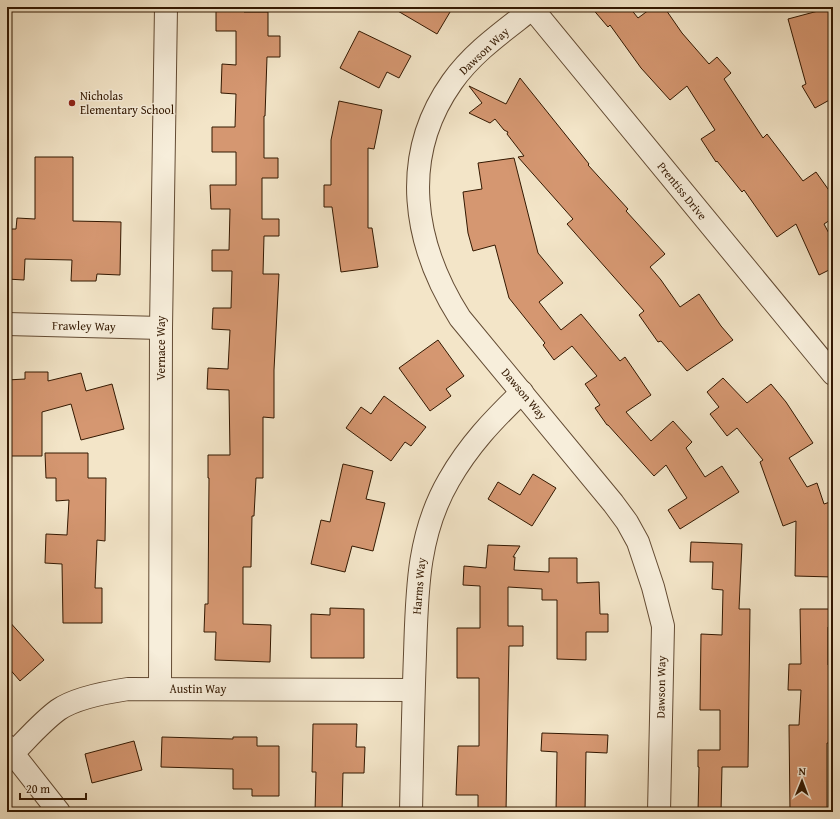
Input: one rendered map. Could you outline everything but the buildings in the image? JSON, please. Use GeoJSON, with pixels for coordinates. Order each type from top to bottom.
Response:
{"type":"FeatureCollection","features":[{"type":"Feature","properties":{"kind":"street","name":"Vernace Way"},"geometry":{"type":"LineString","coordinates":[[160,689],[161,328],[166,7]]}},
{"type":"Feature","properties":{"kind":"street","name":"Prentiss Drive"},"geometry":{"type":"LineString","coordinates":[[532,8],[830,365]]}},
{"type":"Feature","properties":{"kind":"street","name":"Dawson Way"},"geometry":{"type":"LineString","coordinates":[[532,8],[488,43],[469,61],[452,81],[439,103],[428,127],[418,178],[418,204],[422,230],[446,296],[460,318],[613,503],[627,522],[638,542],[647,564],[663,626],[659,812]]}},
{"type":"Feature","properties":{"kind":"street","name":"Frawley Way"},"geometry":{"type":"LineString","coordinates":[[7,324],[161,328]]}},
{"type":"Feature","properties":{"kind":"street","name":"Harms Way"},"geometry":{"type":"LineString","coordinates":[[412,812],[413,690],[419,568],[430,523],[448,480],[474,442],[489,424],[522,392]]}},
{"type":"Feature","properties":{"kind":"street","name":"Austin Way"},"geometry":{"type":"LineString","coordinates":[[9,753],[59,709],[104,693],[128,689],[413,690]]}},
{"type":"Feature","properties":{"kind":"street"},"geometry":{"type":"LineString","coordinates":[[9,753],[59,812]]}},
{"type":"Feature","properties":{"kind":"place","name":"Nicholas Elementary School"},"geometry":{"type":"Point","coordinates":[72,103]}}]}
